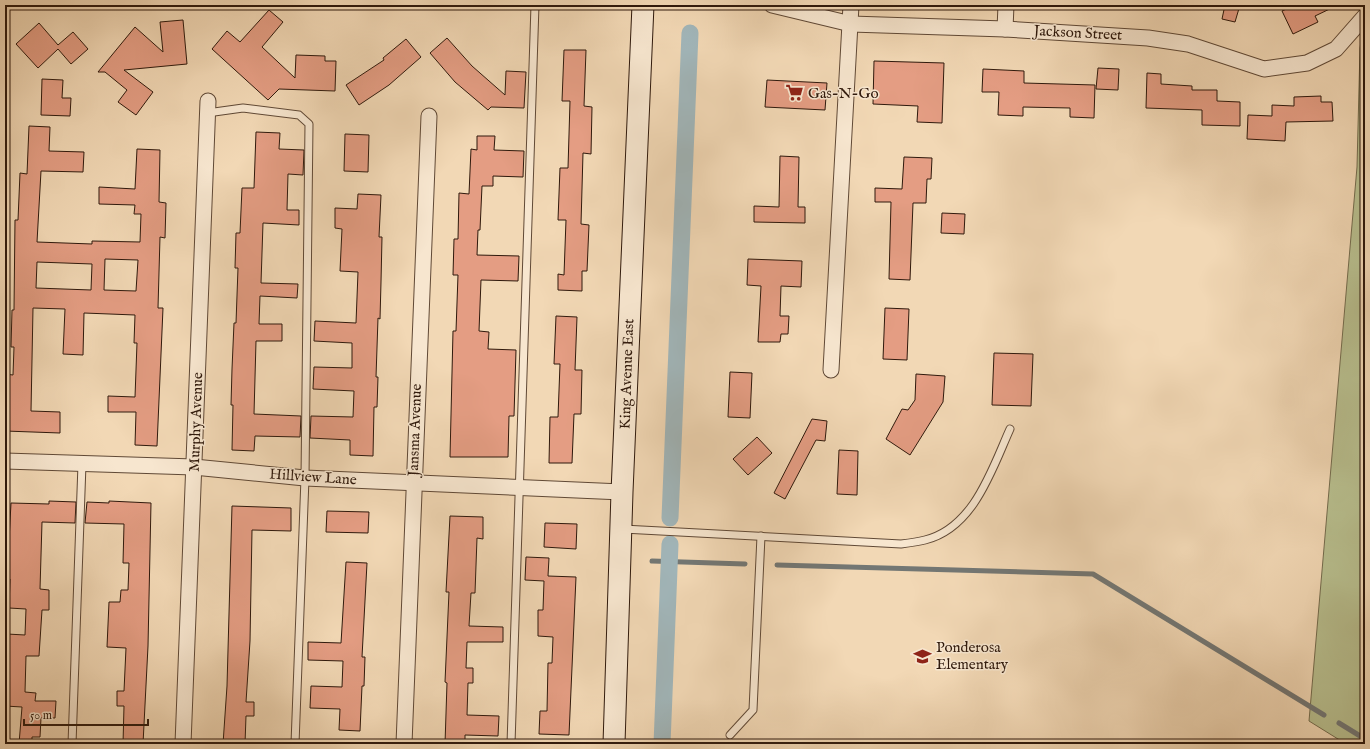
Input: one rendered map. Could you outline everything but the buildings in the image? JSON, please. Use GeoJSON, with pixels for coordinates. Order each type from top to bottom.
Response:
{"type":"FeatureCollection","features":[{"type":"Feature","properties":{"kind":"main road","name":"King Avenue East"},"geometry":{"type":"LineString","coordinates":[[614,744],[622,492],[643,5]]}},
{"type":"Feature","properties":{"kind":"street","name":"Jackson Street"},"geometry":{"type":"LineString","coordinates":[[772,5],[851,24],[1005,29],[1148,38],[1188,44],[1264,68],[1307,64],[1336,49],[1365,17]]}},
{"type":"Feature","properties":{"kind":"street"},"geometry":{"type":"LineString","coordinates":[[831,370],[851,5]]}},
{"type":"Feature","properties":{"kind":"street"},"geometry":{"type":"LineString","coordinates":[[1005,29],[1006,5]]}},
{"type":"Feature","properties":{"kind":"street","name":"Murphy Avenue"},"geometry":{"type":"LineString","coordinates":[[182,744],[207,107]]}},
{"type":"Feature","properties":{"kind":"street","name":"Jansma Avenue"},"geometry":{"type":"LineString","coordinates":[[404,744],[413,483],[429,116]]}},
{"type":"Feature","properties":{"kind":"street","name":"Hillview Lane"},"geometry":{"type":"LineString","coordinates":[[5,461],[194,467],[305,478],[622,492]]}},
{"type":"Feature","properties":{"kind":"lane"},"geometry":{"type":"LineString","coordinates":[[511,744],[535,5]]}},
{"type":"Feature","properties":{"kind":"lane"},"geometry":{"type":"LineString","coordinates":[[207,107],[244,108],[299,115],[309,124],[305,478],[295,744]]}},
{"type":"Feature","properties":{"kind":"lane"},"geometry":{"type":"LineString","coordinates":[[621,529],[901,544],[926,540],[948,530],[964,516],[981,492],[1010,429]]}},
{"type":"Feature","properties":{"kind":"lane"},"geometry":{"type":"LineString","coordinates":[[72,744],[82,464]]}},
{"type":"Feature","properties":{"kind":"lane"},"geometry":{"type":"LineString","coordinates":[[730,735],[753,710],[761,536]]}},
{"type":"Feature","properties":{"kind":"green space"},"geometry":{"type":"Polygon","coordinates":[[[1365,16],[1365,744],[1346,744],[1309,721],[1357,167],[1360,48],[1365,16]]]}},
{"type":"Feature","properties":{"kind":"waterway"},"geometry":{"type":"LineString","coordinates":[[670,518],[690,33]]}},
{"type":"Feature","properties":{"kind":"waterway"},"geometry":{"type":"LineString","coordinates":[[662,744],[670,544]]}},
{"type":"Feature","properties":{"kind":"waterway"},"geometry":{"type":"LineString","coordinates":[[652,561],[745,564]]}},
{"type":"Feature","properties":{"kind":"waterway"},"geometry":{"type":"LineString","coordinates":[[777,565],[1093,574],[1324,715]]}},
{"type":"Feature","properties":{"kind":"waterway"},"geometry":{"type":"LineString","coordinates":[[1339,723],[1365,739]]}},
{"type":"Feature","properties":{"kind":"place","name":"Gas-N-Go"},"geometry":{"type":"Point","coordinates":[795,93]}},
{"type":"Feature","properties":{"kind":"place","name":"Ponderosa Elementary"},"geometry":{"type":"Point","coordinates":[923,656]}}]}
